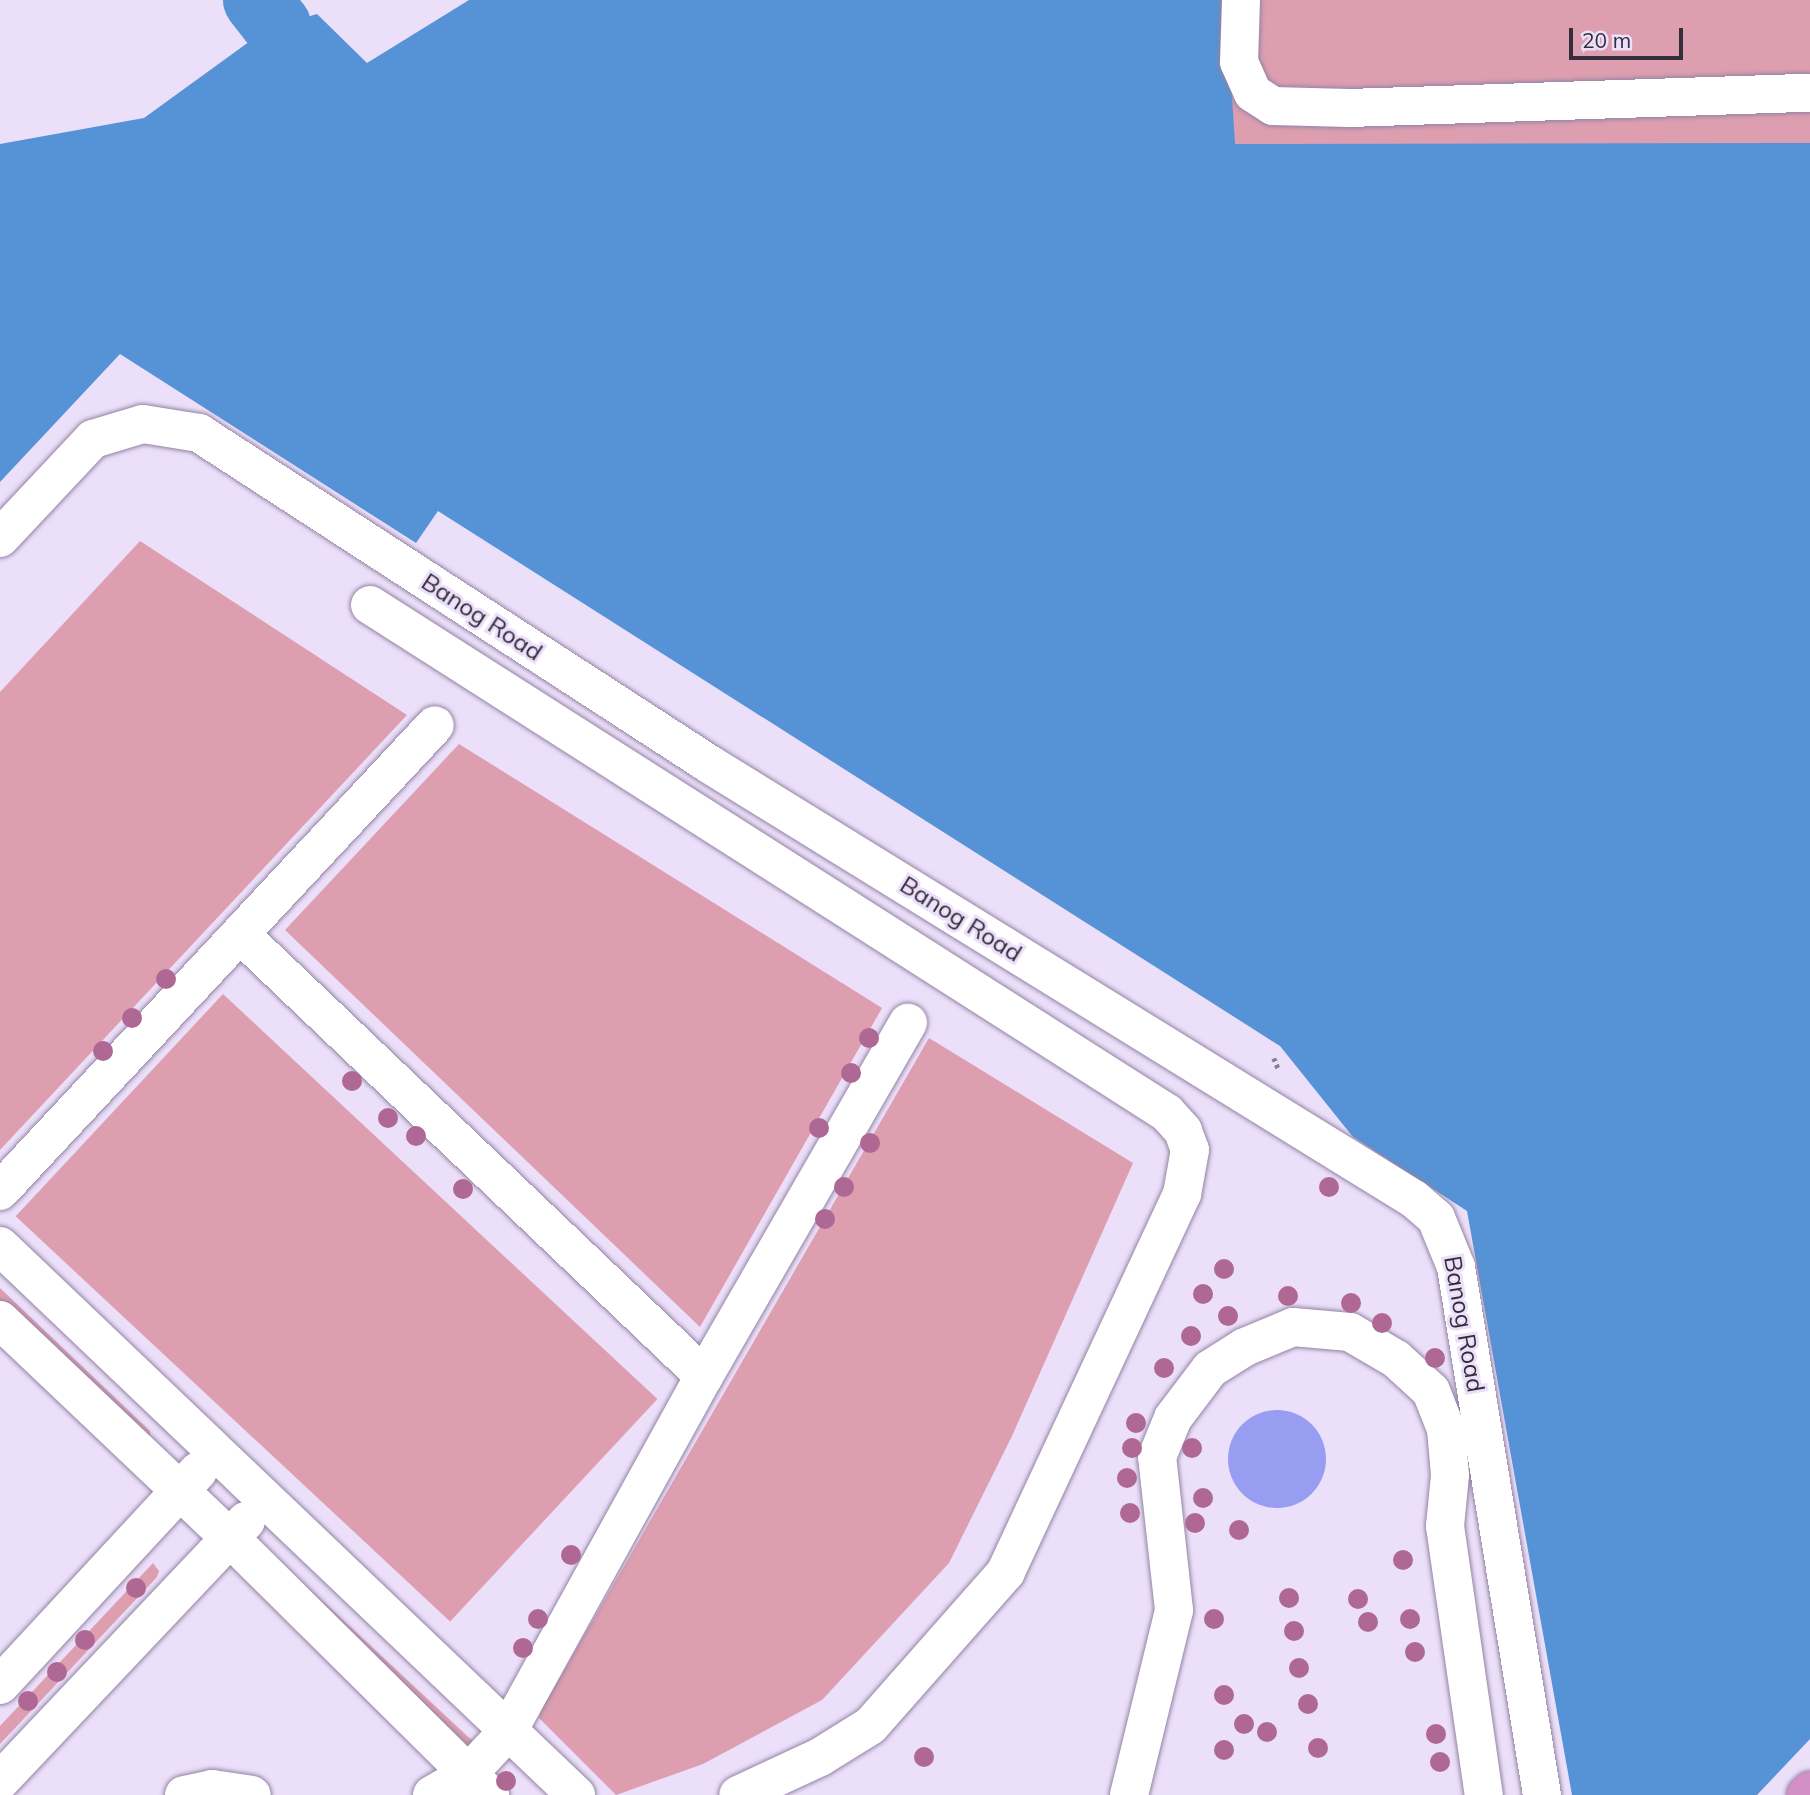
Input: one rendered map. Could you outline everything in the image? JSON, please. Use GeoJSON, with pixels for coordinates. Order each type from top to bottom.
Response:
{"type":"FeatureCollection","features":[{"type":"Feature","properties":{"kind":"highway"},"geometry":{"type":"LineString","coordinates":[[1806,1795],[1810,1791]]}},
{"type":"Feature","properties":{"kind":"lane"},"geometry":{"type":"LineString","coordinates":[[1241,0],[1239,62],[1253,93],[1273,106],[1349,108],[1810,93]]}},
{"type":"Feature","properties":{"kind":"lane","name":"Banog Road"},"geometry":{"type":"LineString","coordinates":[[0,538],[93,439],[143,424],[199,433],[709,764],[1414,1199],[1436,1218],[1456,1267],[1542,1795]]}},
{"type":"Feature","properties":{"kind":"lane"},"geometry":{"type":"LineString","coordinates":[[370,605],[1167,1113],[1183,1131],[1190,1150],[1182,1194],[1006,1572],[870,1726],[820,1757],[738,1795]]}},
{"type":"Feature","properties":{"kind":"lane"},"geometry":{"type":"LineString","coordinates":[[0,1191],[435,725]]}},
{"type":"Feature","properties":{"kind":"lane"},"geometry":{"type":"LineString","coordinates":[[240,934],[704,1376]]}},
{"type":"Feature","properties":{"kind":"lane"},"geometry":{"type":"LineString","coordinates":[[432,1795],[479,1784],[704,1376],[908,1023]]}},
{"type":"Feature","properties":{"kind":"lane"},"geometry":{"type":"LineString","coordinates":[[0,1246],[576,1795]]}},
{"type":"Feature","properties":{"kind":"lane"},"geometry":{"type":"LineString","coordinates":[[0,1320],[230,1538],[479,1784]]}},
{"type":"Feature","properties":{"kind":"lane"},"geometry":{"type":"LineString","coordinates":[[1129,1795],[1174,1610],[1157,1457],[1173,1418],[1210,1369],[1245,1347],[1293,1327],[1350,1332],[1396,1359],[1432,1391],[1446,1429],[1450,1475],[1445,1527],[1484,1795]]}},
{"type":"Feature","properties":{"kind":"lane"},"geometry":{"type":"LineString","coordinates":[[0,1685],[216,1451]]}},
{"type":"Feature","properties":{"kind":"lane"},"geometry":{"type":"LineString","coordinates":[[0,1781],[266,1500]]}},
{"type":"Feature","properties":{"kind":"lane"},"geometry":{"type":"LineString","coordinates":[[184,1795],[212,1789],[252,1795]]}},
{"type":"Feature","properties":{"kind":"shaded area"},"geometry":{"type":"Polygon","coordinates":[[[1226,0],[1810,0],[1810,144],[1226,144],[1226,0]]]}},
{"type":"Feature","properties":{"kind":"shaded area"},"geometry":{"type":"Polygon","coordinates":[[[140,541],[407,715],[0,1150],[0,692],[140,541]]]}},
{"type":"Feature","properties":{"kind":"shaded area"},"geometry":{"type":"Polygon","coordinates":[[[459,744],[882,1008],[700,1327],[285,930],[459,744]]]}},
{"type":"Feature","properties":{"kind":"shaded area"},"geometry":{"type":"Polygon","coordinates":[[[223,994],[657,1399],[450,1621],[16,1216],[223,994]]]}},
{"type":"Feature","properties":{"kind":"shaded area"},"geometry":{"type":"Polygon","coordinates":[[[929,1038],[1133,1163],[1012,1436],[949,1563],[822,1700],[703,1764],[616,1795],[539,1718],[541,1710],[929,1038]]]}},
{"type":"Feature","properties":{"kind":"shaded area"},"geometry":{"type":"Polygon","coordinates":[[[0,1288],[150,1431],[150,1437],[143,1438],[0,1301],[0,1288]]]}},
{"type":"Feature","properties":{"kind":"shaded area"},"geometry":{"type":"Polygon","coordinates":[[[153,1563],[159,1571],[157,1577],[0,1744],[0,1726],[153,1563]]]}},
{"type":"Feature","properties":{"kind":"shaded area"},"geometry":{"type":"Polygon","coordinates":[[[287,1568],[478,1746],[474,1755],[287,1568]]]}},
{"type":"Feature","properties":{"kind":"water"},"geometry":{"type":"Polygon","coordinates":[[[469,0],[1226,0],[1235,144],[1810,143],[1810,1795],[1572,1795],[1467,1211],[1353,1137],[1280,1046],[438,511],[416,543],[120,354],[0,482],[0,144],[144,118],[246,44],[277,26],[317,14],[367,63],[469,0]]]}},
{"type":"Feature","properties":{"kind":"pier"},"geometry":{"type":"Polygon","coordinates":[[[1810,1739],[1810,1795],[1757,1795],[1810,1739]]]}},
{"type":"Feature","properties":{"kind":"building"},"geometry":{"type":"Polygon","coordinates":[[[1277,1410],[1304,1418],[1318,1432],[1326,1459],[1318,1486],[1304,1500],[1277,1508],[1250,1500],[1236,1486],[1228,1459],[1236,1432],[1250,1418],[1277,1410]]]}},
{"type":"Feature","properties":{"kind":"waterway"},"geometry":{"type":"LineString","coordinates":[[257,0],[277,26]]}}]}
